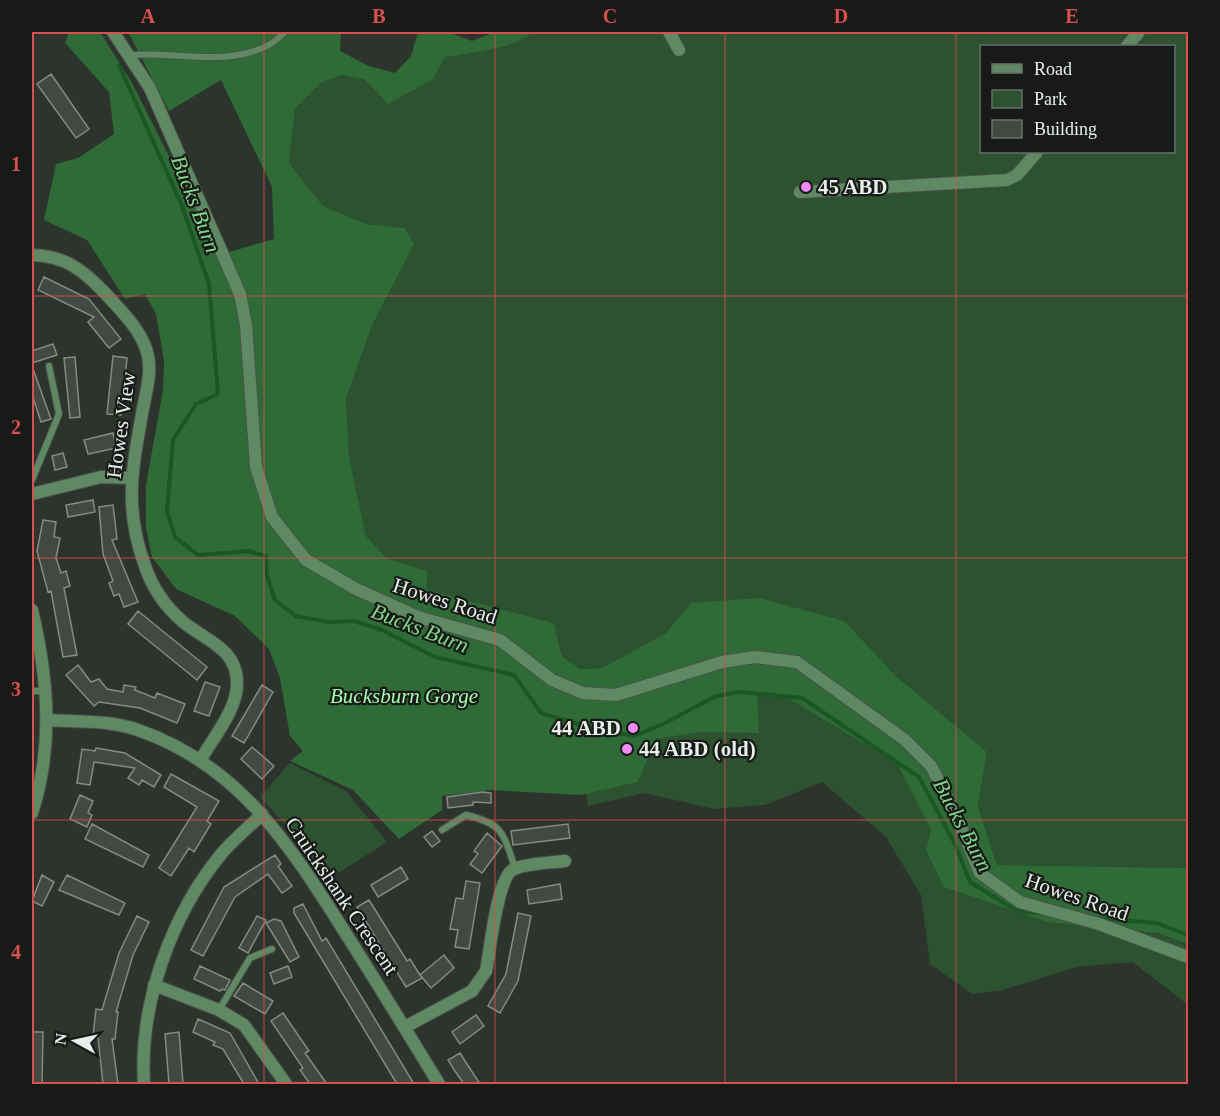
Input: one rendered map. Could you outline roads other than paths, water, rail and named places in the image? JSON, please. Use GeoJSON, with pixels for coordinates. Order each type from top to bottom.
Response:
{"type":"FeatureCollection","features":[{"type":"Feature","properties":{"kind":"street","name":"Howes Road"},"geometry":{"type":"LineString","coordinates":[[113,32],[150,88],[228,263],[246,325],[256,467],[272,517],[306,560],[356,589],[418,617],[500,640],[552,680],[583,693],[616,695],[722,662],[755,657],[797,662],[905,740],[931,766],[980,873],[1020,902],[1094,923],[1188,957]]}},
{"type":"Feature","properties":{"kind":"street"},"geometry":{"type":"LineString","coordinates":[[669,32],[679,50]]}},
{"type":"Feature","properties":{"kind":"street"},"geometry":{"type":"LineString","coordinates":[[1127,45],[1139,32]]}},
{"type":"Feature","properties":{"kind":"street"},"geometry":{"type":"LineString","coordinates":[[800,192],[1007,180],[1017,175],[1036,153]]}},
{"type":"Feature","properties":{"kind":"street","name":"Howes View"},"geometry":{"type":"LineString","coordinates":[[32,255],[56,257],[81,269],[133,325],[147,349],[149,376],[130,478],[138,547],[148,576],[164,602],[183,622],[216,642],[235,668],[237,683],[235,700],[201,759]]}},
{"type":"Feature","properties":{"kind":"street"},"geometry":{"type":"LineString","coordinates":[[32,488],[101,477],[130,478]]}},
{"type":"Feature","properties":{"kind":"street"},"geometry":{"type":"LineString","coordinates":[[32,610],[46,691],[48,720],[44,762],[32,813]]}},
{"type":"Feature","properties":{"kind":"street","name":"Cruickshank Crescent"},"geometry":{"type":"LineString","coordinates":[[48,720],[137,729],[201,759],[237,787],[289,846],[439,1084]]}},
{"type":"Feature","properties":{"kind":"street"},"geometry":{"type":"LineString","coordinates":[[144,1084],[143,1058],[154,985],[172,937],[210,870],[234,840],[262,814]]}},
{"type":"Feature","properties":{"kind":"street"},"geometry":{"type":"LineString","coordinates":[[405,1027],[472,991],[480,981],[486,971],[501,888],[507,873],[515,868],[565,861]]}},
{"type":"Feature","properties":{"kind":"street"},"geometry":{"type":"LineString","coordinates":[[154,985],[219,1011],[244,1025],[256,1038],[285,1084]]}},
{"type":"Feature","properties":{"kind":"lane"},"geometry":{"type":"LineString","coordinates":[[129,55],[212,57],[245,54],[269,45],[285,32]]}},
{"type":"Feature","properties":{"kind":"lane"},"geometry":{"type":"LineString","coordinates":[[32,488],[59,414],[49,366]]}},
{"type":"Feature","properties":{"kind":"lane"},"geometry":{"type":"LineString","coordinates":[[32,691],[46,691]]}},
{"type":"Feature","properties":{"kind":"lane"},"geometry":{"type":"LineString","coordinates":[[442,830],[466,815],[497,825],[503,833],[515,868]]}},
{"type":"Feature","properties":{"kind":"lane"},"geometry":{"type":"LineString","coordinates":[[219,1011],[250,958],[272,949]]}},
{"type":"Feature","properties":{"kind":"waterway","name":"Bucks Burn"},"geometry":{"type":"LineString","coordinates":[[119,65],[182,206],[209,284],[218,394],[196,404],[173,440],[167,511],[175,537],[198,555],[249,551],[266,556],[267,576],[275,600],[296,616],[329,622],[354,621],[382,630],[435,657],[514,675],[541,713],[594,729],[634,736],[665,723],[716,696],[740,692],[802,698],[919,777],[955,844],[970,882],[1017,911],[1041,913]]}},
{"type":"Feature","properties":{"kind":"waterway","name":"Bucks Burn"},"geometry":{"type":"LineString","coordinates":[[1096,918],[1157,923],[1188,935]]}},
{"type":"Feature","properties":{"kind":"place","name":"45 ABD"},"geometry":{"type":"Point","coordinates":[806,187]}},
{"type":"Feature","properties":{"kind":"place","name":"44 ABD"},"geometry":{"type":"Point","coordinates":[633,728]}},
{"type":"Feature","properties":{"kind":"place","name":"44 ABD (old)"},"geometry":{"type":"Point","coordinates":[627,749]}},
{"type":"Feature","properties":{"kind":"park label","name":"Bucksburn Gorge"},"geometry":{"type":"Point","coordinates":[404,696]}}]}
